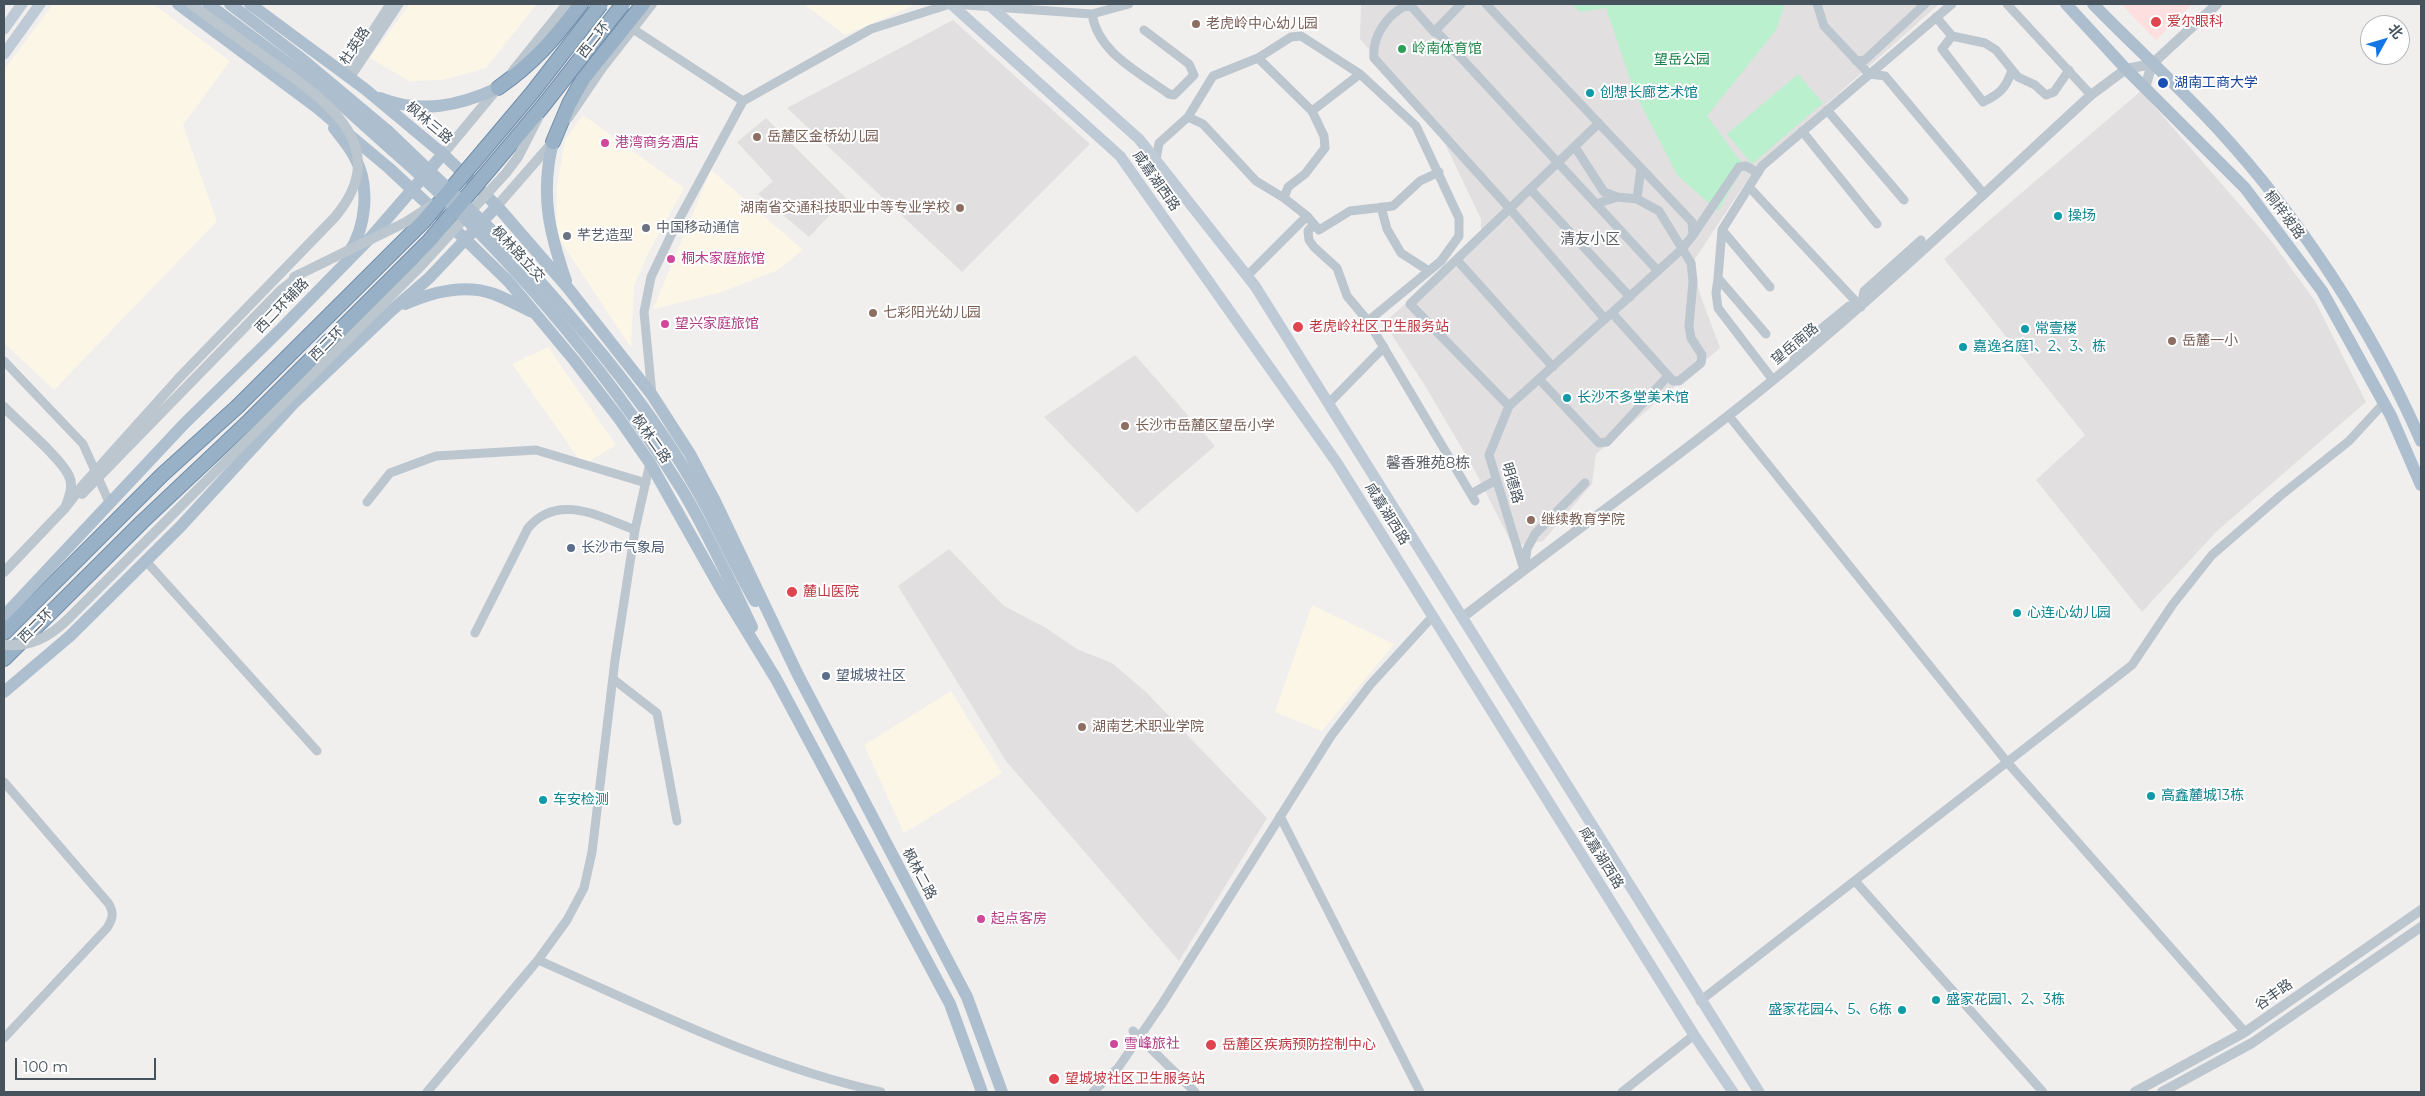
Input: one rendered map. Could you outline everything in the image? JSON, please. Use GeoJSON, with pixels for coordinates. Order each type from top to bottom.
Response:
{"type":"FeatureCollection","features":[{"type":"Feature","properties":{"kind":"highway"},"geometry":{"type":"LineString","coordinates":[[498,88],[525,69],[548,46],[581,4]]}},
{"type":"Feature","properties":{"kind":"highway","name":"西二环"},"geometry":{"type":"LineString","coordinates":[[4,633],[162,475],[237,407],[388,258],[452,188],[532,93],[601,4]]}},
{"type":"Feature","properties":{"kind":"highway","name":"西二环"},"geometry":{"type":"LineString","coordinates":[[4,659],[142,522],[250,420],[429,241],[543,106],[622,4]]}},
{"type":"Feature","properties":{"kind":"highway"},"geometry":{"type":"LineString","coordinates":[[553,142],[569,104],[583,79],[643,4]]}},
{"type":"Feature","properties":{"kind":"main road"},"geometry":{"type":"LineString","coordinates":[[4,29],[22,4]]}},
{"type":"Feature","properties":{"kind":"main road"},"geometry":{"type":"LineString","coordinates":[[4,54],[40,4]]}},
{"type":"Feature","properties":{"kind":"main road"},"geometry":{"type":"LineString","coordinates":[[178,4],[316,107],[412,190],[466,240]]}},
{"type":"Feature","properties":{"kind":"main road","name":"枫林路立交"},"geometry":{"type":"LineString","coordinates":[[208,4],[295,68],[369,128],[426,182],[525,283],[580,348],[663,460],[738,584]]}},
{"type":"Feature","properties":{"kind":"main road","name":"枫林路立交"},"geometry":{"type":"LineString","coordinates":[[230,4],[302,59],[388,131],[508,246],[554,296],[627,386],[691,480],[738,584]]}},
{"type":"Feature","properties":{"kind":"main road","name":"枫林三路"},"geometry":{"type":"LineString","coordinates":[[250,4],[365,89],[444,154],[497,206],[568,288]]}},
{"type":"Feature","properties":{"kind":"main road","name":"咸嘉湖西路"},"geometry":{"type":"LineString","coordinates":[[951,4],[1120,156],[1337,463],[1694,1035],[1733,1092]]}},
{"type":"Feature","properties":{"kind":"main road","name":"桐梓坡路"},"geometry":{"type":"LineString","coordinates":[[2066,4],[2126,69],[2245,188],[2322,291],[2384,403],[2421,485]]}},
{"type":"Feature","properties":{"kind":"main road","name":"桐梓坡路"},"geometry":{"type":"LineString","coordinates":[[2093,4],[2215,126],[2272,193],[2322,262],[2398,388],[2421,441]]}},
{"type":"Feature","properties":{"kind":"main road","name":"咸嘉湖西路"},"geometry":{"type":"LineString","coordinates":[[989,5],[1139,139],[1247,276],[1329,403],[1700,1001],[1759,1092]]}},
{"type":"Feature","properties":{"kind":"main road"},"geometry":{"type":"LineString","coordinates":[[365,89],[382,98],[405,106],[438,107],[472,100],[498,88]]}},
{"type":"Feature","properties":{"kind":"main road"},"geometry":{"type":"LineString","coordinates":[[316,107],[355,158],[364,192],[363,219],[360,228],[352,247],[336,270]]}},
{"type":"Feature","properties":{"kind":"main road"},"geometry":{"type":"LineString","coordinates":[[553,142],[546,172],[549,226],[568,288]]}},
{"type":"Feature","properties":{"kind":"main road","name":"西二环辅路"},"geometry":{"type":"LineString","coordinates":[[4,616],[65,553],[108,502],[336,270],[372,236],[444,154]]}},
{"type":"Feature","properties":{"kind":"main road"},"geometry":{"type":"LineString","coordinates":[[4,692],[57,648],[186,521],[266,432],[330,367],[429,278],[497,206]]}},
{"type":"Feature","properties":{"kind":"main road","name":"枫林二路"},"geometry":{"type":"LineString","coordinates":[[466,240],[509,282],[537,314],[574,360],[650,463],[721,589],[776,680],[950,1004],[982,1092]]}},
{"type":"Feature","properties":{"kind":"main road","name":"枫林二路"},"geometry":{"type":"LineString","coordinates":[[568,288],[652,395],[690,454],[719,509],[798,674],[967,997],[1002,1092]]}},
{"type":"Feature","properties":{"kind":"main road"},"geometry":{"type":"LineString","coordinates":[[391,311],[434,292],[474,290],[493,293],[537,314]]}},
{"type":"Feature","properties":{"kind":"main road","name":"枫林二路"},"geometry":{"type":"LineString","coordinates":[[738,584],[798,674]]}},
{"type":"Feature","properties":{"kind":"main road","name":"枫林二路"},"geometry":{"type":"LineString","coordinates":[[738,584],[776,680]]}},
{"type":"Feature","properties":{"kind":"street"},"geometry":{"type":"LineString","coordinates":[[4,572],[65,508],[83,485],[179,378],[346,203],[357,180],[357,151],[346,124],[336,113],[288,74],[192,4]]}},
{"type":"Feature","properties":{"kind":"street","name":"杜英路"},"geometry":{"type":"LineString","coordinates":[[348,76],[390,4]]}},
{"type":"Feature","properties":{"kind":"street","name":"杜英路"},"geometry":{"type":"LineString","coordinates":[[348,76],[399,4]]}},
{"type":"Feature","properties":{"kind":"street","name":"西二环辅路"},"geometry":{"type":"LineString","coordinates":[[444,154],[568,4]]}},
{"type":"Feature","properties":{"kind":"street"},"geometry":{"type":"LineString","coordinates":[[497,206],[553,142],[585,92],[652,4]]}},
{"type":"Feature","properties":{"kind":"street"},"geometry":{"type":"LineString","coordinates":[[652,395],[644,312],[651,277],[676,225],[743,101],[871,28],[951,4],[989,5],[1092,14],[1129,4]]}},
{"type":"Feature","properties":{"kind":"street"},"geometry":{"type":"LineString","coordinates":[[1434,32],[1461,4]]}},
{"type":"Feature","properties":{"kind":"street"},"geometry":{"type":"LineString","coordinates":[[1486,4],[1692,222],[1694,234]]}},
{"type":"Feature","properties":{"kind":"street"},"geometry":{"type":"LineString","coordinates":[[1817,4],[1824,26],[1868,74],[1885,76],[1983,193]]}},
{"type":"Feature","properties":{"kind":"street"},"geometry":{"type":"LineString","coordinates":[[1856,61],[1865,60],[1925,4]]}},
{"type":"Feature","properties":{"kind":"street"},"geometry":{"type":"LineString","coordinates":[[1773,380],[1718,308],[1716,293],[1722,230],[1762,166],[1952,4]]}},
{"type":"Feature","properties":{"kind":"street"},"geometry":{"type":"LineString","coordinates":[[2007,4],[2091,95]]}},
{"type":"Feature","properties":{"kind":"street"},"geometry":{"type":"LineString","coordinates":[[2145,88],[2152,64],[2217,4]]}},
{"type":"Feature","properties":{"kind":"street"},"geometry":{"type":"LineString","coordinates":[[1575,147],[1604,192],[1617,198],[1637,200],[1659,211],[1691,263],[1693,281],[1689,326],[1691,338],[1702,355],[1701,363],[1679,381],[1673,381],[1608,316],[1374,58],[1373,48],[1378,33],[1401,8],[1413,6],[1434,32],[1440,35],[1658,271]]}},
{"type":"Feature","properties":{"kind":"street"},"geometry":{"type":"LineString","coordinates":[[1092,14],[1100,39],[1110,51],[1169,94],[1174,95],[1194,74],[1189,64],[1144,30]]}},
{"type":"Feature","properties":{"kind":"street"},"geometry":{"type":"LineString","coordinates":[[1936,17],[1952,36],[1985,43],[1996,50],[2018,77],[2035,85],[2046,95],[2054,92],[2069,70]]}},
{"type":"Feature","properties":{"kind":"street"},"geometry":{"type":"LineString","coordinates":[[633,29],[743,101]]}},
{"type":"Feature","properties":{"kind":"street"},"geometry":{"type":"LineString","coordinates":[[1156,160],[1159,143],[1188,117],[1213,76],[1258,58],[1290,37],[1301,36],[1360,74],[1416,126],[1460,218],[1459,236],[1441,261],[1368,321]]}},
{"type":"Feature","properties":{"kind":"street"},"geometry":{"type":"LineString","coordinates":[[1952,36],[1942,49],[1983,102],[1997,96],[2006,88],[2012,70]]}},
{"type":"Feature","properties":{"kind":"street"},"geometry":{"type":"LineString","coordinates":[[1258,58],[1312,111],[1324,136],[1325,148],[1305,174],[1288,187],[1284,198]]}},
{"type":"Feature","properties":{"kind":"street"},"geometry":{"type":"LineString","coordinates":[[2126,69],[2152,64]]}},
{"type":"Feature","properties":{"kind":"street","name":"望岳南路"},"geometry":{"type":"LineString","coordinates":[[1463,618],[1728,416],[1794,363],[1861,307],[2091,95],[2126,69]]}},
{"type":"Feature","properties":{"kind":"street"},"geometry":{"type":"LineString","coordinates":[[1312,111],[1360,74]]}},
{"type":"Feature","properties":{"kind":"street"},"geometry":{"type":"LineString","coordinates":[[4,645],[39,641],[49,636],[69,618],[414,273],[495,186],[518,156],[543,106]]}},
{"type":"Feature","properties":{"kind":"street"},"geometry":{"type":"LineString","coordinates":[[1827,110],[1904,200]]}},
{"type":"Feature","properties":{"kind":"street"},"geometry":{"type":"LineString","coordinates":[[1188,117],[1202,124],[1256,181],[1284,198],[1307,216],[1319,230],[1350,211],[1393,206],[1420,181],[1439,172]]}},
{"type":"Feature","properties":{"kind":"street"},"geometry":{"type":"LineString","coordinates":[[1599,123],[1511,210],[1410,304],[1509,406],[1682,249],[1739,166],[1746,166],[1758,173]]}},
{"type":"Feature","properties":{"kind":"street"},"geometry":{"type":"LineString","coordinates":[[1802,131],[1877,224]]}},
{"type":"Feature","properties":{"kind":"street"},"geometry":{"type":"LineString","coordinates":[[1637,200],[1641,168]]}},
{"type":"Feature","properties":{"kind":"street"},"geometry":{"type":"LineString","coordinates":[[1749,186],[1861,307]]}},
{"type":"Feature","properties":{"kind":"street"},"geometry":{"type":"LineString","coordinates":[[264,289],[300,275],[406,222],[452,188]]}},
{"type":"Feature","properties":{"kind":"street"},"geometry":{"type":"LineString","coordinates":[[1531,190],[1630,296]]}},
{"type":"Feature","properties":{"kind":"street"},"geometry":{"type":"LineString","coordinates":[[1596,204],[1617,198]]}},
{"type":"Feature","properties":{"kind":"street"},"geometry":{"type":"LineString","coordinates":[[1381,207],[1387,230],[1400,253],[1429,271]]}},
{"type":"Feature","properties":{"kind":"street"},"geometry":{"type":"LineString","coordinates":[[1247,276],[1307,216]]}},
{"type":"Feature","properties":{"kind":"street"},"geometry":{"type":"LineString","coordinates":[[1314,224],[1308,231],[1309,240],[1336,268],[1347,296],[1368,321],[1473,497],[1496,480]]}},
{"type":"Feature","properties":{"kind":"street"},"geometry":{"type":"LineString","coordinates":[[1722,230],[1770,287]]}},
{"type":"Feature","properties":{"kind":"street"},"geometry":{"type":"LineString","coordinates":[[1861,307],[1864,291],[1922,240]]}},
{"type":"Feature","properties":{"kind":"street"},"geometry":{"type":"LineString","coordinates":[[1457,260],[1552,367]]}},
{"type":"Feature","properties":{"kind":"street"},"geometry":{"type":"LineString","coordinates":[[65,508],[92,485],[280,291],[300,275]]}},
{"type":"Feature","properties":{"kind":"street"},"geometry":{"type":"LineString","coordinates":[[1718,278],[1766,334]]}},
{"type":"Feature","properties":{"kind":"street"},"geometry":{"type":"LineString","coordinates":[[1329,403],[1384,347]]}},
{"type":"Feature","properties":{"kind":"street"},"geometry":{"type":"LineString","coordinates":[[4,360],[83,444],[108,502]]}},
{"type":"Feature","properties":{"kind":"street"},"geometry":{"type":"LineString","coordinates":[[1538,379],[1600,443],[1607,442],[1668,376]]}},
{"type":"Feature","properties":{"kind":"street"},"geometry":{"type":"LineString","coordinates":[[1700,1001],[2132,665],[2173,604],[2212,555],[2280,496],[2349,441],[2384,403]]}},
{"type":"Feature","properties":{"kind":"street","name":"明德路"},"geometry":{"type":"LineString","coordinates":[[1509,406],[1488,455],[1524,570]]}},
{"type":"Feature","properties":{"kind":"street"},"geometry":{"type":"LineString","coordinates":[[4,407],[58,461],[69,476],[71,489],[65,508]]}},
{"type":"Feature","properties":{"kind":"street"},"geometry":{"type":"LineString","coordinates":[[1728,416],[2007,762],[2245,1032]]}},
{"type":"Feature","properties":{"kind":"street"},"geometry":{"type":"LineString","coordinates":[[367,502],[390,473],[436,456],[536,450],[646,483]]}},
{"type":"Feature","properties":{"kind":"street"},"geometry":{"type":"LineString","coordinates":[[427,1092],[538,960],[567,920],[584,888],[592,852],[613,679],[635,530],[650,463]]}},
{"type":"Feature","properties":{"kind":"street"},"geometry":{"type":"LineString","coordinates":[[1524,570],[1527,550],[1535,534],[1585,484]]}},
{"type":"Feature","properties":{"kind":"street"},"geometry":{"type":"LineString","coordinates":[[475,633],[528,528],[534,521],[548,513],[582,509],[635,530]]}},
{"type":"Feature","properties":{"kind":"street"},"geometry":{"type":"LineString","coordinates":[[145,560],[317,751]]}},
{"type":"Feature","properties":{"kind":"street"},"geometry":{"type":"LineString","coordinates":[[1093,1092],[1118,1068],[1136,1034],[1331,736],[1370,685],[1433,616]]}},
{"type":"Feature","properties":{"kind":"street"},"geometry":{"type":"LineString","coordinates":[[613,679],[657,713],[677,821]]}},
{"type":"Feature","properties":{"kind":"street"},"geometry":{"type":"LineString","coordinates":[[4,782],[109,904],[113,912],[112,919],[107,928],[4,1038]]}},
{"type":"Feature","properties":{"kind":"street"},"geometry":{"type":"LineString","coordinates":[[1280,816],[1420,1092]]}},
{"type":"Feature","properties":{"kind":"street"},"geometry":{"type":"LineString","coordinates":[[1855,881],[2043,1092]]}},
{"type":"Feature","properties":{"kind":"street","name":"谷丰路"},"geometry":{"type":"LineString","coordinates":[[2135,1092],[2245,1032],[2421,910]]}},
{"type":"Feature","properties":{"kind":"street","name":"谷丰路"},"geometry":{"type":"LineString","coordinates":[[2162,1092],[2252,1043],[2421,927]]}},
{"type":"Feature","properties":{"kind":"street"},"geometry":{"type":"LineString","coordinates":[[538,960],[743,1050],[832,1082],[881,1092]]}},
{"type":"Feature","properties":{"kind":"street"},"geometry":{"type":"LineString","coordinates":[[1136,1034],[1195,1092]]}},
{"type":"Feature","properties":{"kind":"street"},"geometry":{"type":"LineString","coordinates":[[1622,1092],[1694,1035]]}},
{"type":"Feature","properties":{"kind":"shaded area"},"geometry":{"type":"Polygon","coordinates":[[[53,4],[153,4],[230,61],[183,125],[217,221],[54,390],[4,343],[4,70],[53,4]]]}},
{"type":"Feature","properties":{"kind":"shaded area"},"geometry":{"type":"Polygon","coordinates":[[[410,4],[537,4],[486,68],[443,80],[409,81],[370,58],[410,4]]]}},
{"type":"Feature","properties":{"kind":"shaded area"},"geometry":{"type":"Polygon","coordinates":[[[804,4],[917,4],[845,35],[804,4]]]}},
{"type":"Feature","properties":{"kind":"shaded area"},"geometry":{"type":"Polygon","coordinates":[[[1361,4],[1939,4],[1756,167],[1693,262],[1700,294],[1720,348],[1596,454],[1592,484],[1543,541],[1513,546],[1474,469],[1424,384],[1384,323],[1481,236],[1481,219],[1435,123],[1360,39],[1361,4]]]}},
{"type":"Feature","properties":{"kind":"shaded area","name":"爱尔眼科"},"geometry":{"type":"Polygon","coordinates":[[[2121,4],[2192,4],[2156,40],[2121,4]]]}},
{"type":"Feature","properties":{"kind":"shaded area","name":"湖南省交通科技职业中等专业学校"},"geometry":{"type":"Polygon","coordinates":[[[953,20],[1090,144],[962,272],[787,108],[953,20]]]}},
{"type":"Feature","properties":{"kind":"shaded area","name":"岳麓一小"},"geometry":{"type":"Polygon","coordinates":[[[2141,91],[2272,242],[2315,301],[2366,402],[2217,531],[2142,612],[2036,480],[2085,435],[1944,259],[2141,91]]]}},
{"type":"Feature","properties":{"kind":"shaded area"},"geometry":{"type":"Polygon","coordinates":[[[583,115],[684,188],[647,256],[634,286],[631,348],[556,234],[557,186],[565,140],[583,115]]]}},
{"type":"Feature","properties":{"kind":"shaded area"},"geometry":{"type":"Polygon","coordinates":[[[766,118],[846,198],[809,237],[758,194],[773,181],[737,142],[766,118]]]}},
{"type":"Feature","properties":{"kind":"shaded area"},"geometry":{"type":"Polygon","coordinates":[[[711,170],[803,250],[778,270],[719,293],[653,309],[711,170]]]}},
{"type":"Feature","properties":{"kind":"shaded area"},"geometry":{"type":"Polygon","coordinates":[[[548,347],[616,445],[583,465],[512,364],[548,347]]]}},
{"type":"Feature","properties":{"kind":"shaded area","name":"长沙市岳麓区望岳小学"},"geometry":{"type":"Polygon","coordinates":[[[1135,355],[1215,446],[1137,513],[1044,417],[1135,355]]]}},
{"type":"Feature","properties":{"kind":"shaded area","name":"湖南艺术职业学院"},"geometry":{"type":"Polygon","coordinates":[[[949,549],[1004,606],[1046,628],[1077,649],[1112,663],[1146,692],[1267,818],[1179,961],[1006,761],[898,586],[949,549]]]}},
{"type":"Feature","properties":{"kind":"shaded area"},"geometry":{"type":"Polygon","coordinates":[[[1312,605],[1394,644],[1322,731],[1275,712],[1312,605]]]}},
{"type":"Feature","properties":{"kind":"shaded area"},"geometry":{"type":"Polygon","coordinates":[[[951,691],[1002,773],[904,833],[864,745],[951,691]]]}},
{"type":"Feature","properties":{"kind":"green space","name":"望岳公园"},"geometry":{"type":"Polygon","coordinates":[[[1571,4],[1785,4],[1776,30],[1707,116],[1744,166],[1718,211],[1677,175],[1634,91],[1606,8],[1580,12],[1571,4]]]}},
{"type":"Feature","properties":{"kind":"green space"},"geometry":{"type":"Polygon","coordinates":[[[1798,74],[1823,103],[1752,164],[1727,134],[1798,74]]]}},
{"type":"Feature","properties":{"kind":"place","name":"爱尔眼科"},"geometry":{"type":"Point","coordinates":[2156,22]}},
{"type":"Feature","properties":{"kind":"place","name":"老虎岭中心幼儿园"},"geometry":{"type":"Point","coordinates":[1196,24]}},
{"type":"Feature","properties":{"kind":"place","name":"岭南体育馆"},"geometry":{"type":"Point","coordinates":[1402,49]}},
{"type":"Feature","properties":{"kind":"place","name":"湖南工商大学"},"geometry":{"type":"Point","coordinates":[2163,83]}},
{"type":"Feature","properties":{"kind":"place","name":"创想长廊艺术馆"},"geometry":{"type":"Point","coordinates":[1590,93]}},
{"type":"Feature","properties":{"kind":"place","name":"岳麓区金桥幼儿园"},"geometry":{"type":"Point","coordinates":[757,137]}},
{"type":"Feature","properties":{"kind":"place","name":"港湾商务酒店"},"geometry":{"type":"Point","coordinates":[605,143]}},
{"type":"Feature","properties":{"kind":"place","name":"湖南省交通科技职业中等专业学校"},"geometry":{"type":"Point","coordinates":[960,208]}},
{"type":"Feature","properties":{"kind":"place","name":"操场"},"geometry":{"type":"Point","coordinates":[2058,216]}},
{"type":"Feature","properties":{"kind":"place","name":"中国移动通信"},"geometry":{"type":"Point","coordinates":[646,228]}},
{"type":"Feature","properties":{"kind":"place","name":"芊艺造型"},"geometry":{"type":"Point","coordinates":[567,236]}},
{"type":"Feature","properties":{"kind":"place","name":"桐木家庭旅馆"},"geometry":{"type":"Point","coordinates":[671,259]}},
{"type":"Feature","properties":{"kind":"place","name":"七彩阳光幼儿园"},"geometry":{"type":"Point","coordinates":[873,313]}},
{"type":"Feature","properties":{"kind":"place","name":"望兴家庭旅馆"},"geometry":{"type":"Point","coordinates":[665,324]}},
{"type":"Feature","properties":{"kind":"place","name":"老虎岭社区卫生服务站"},"geometry":{"type":"Point","coordinates":[1298,327]}},
{"type":"Feature","properties":{"kind":"place","name":"常壹楼"},"geometry":{"type":"Point","coordinates":[2025,329]}},
{"type":"Feature","properties":{"kind":"place","name":"岳麓一小"},"geometry":{"type":"Point","coordinates":[2172,341]}},
{"type":"Feature","properties":{"kind":"place","name":"嘉逸名庭1、2、3、栋"},"geometry":{"type":"Point","coordinates":[1963,347]}},
{"type":"Feature","properties":{"kind":"place","name":"长沙不多堂美术馆"},"geometry":{"type":"Point","coordinates":[1567,398]}},
{"type":"Feature","properties":{"kind":"place","name":"长沙市岳麓区望岳小学"},"geometry":{"type":"Point","coordinates":[1125,426]}},
{"type":"Feature","properties":{"kind":"place","name":"继续教育学院"},"geometry":{"type":"Point","coordinates":[1531,520]}},
{"type":"Feature","properties":{"kind":"place","name":"长沙市气象局"},"geometry":{"type":"Point","coordinates":[571,548]}},
{"type":"Feature","properties":{"kind":"place","name":"麓山医院"},"geometry":{"type":"Point","coordinates":[792,592]}},
{"type":"Feature","properties":{"kind":"place","name":"心连心幼儿园"},"geometry":{"type":"Point","coordinates":[2017,613]}},
{"type":"Feature","properties":{"kind":"place","name":"望城坡社区"},"geometry":{"type":"Point","coordinates":[826,676]}},
{"type":"Feature","properties":{"kind":"place","name":"湖南艺术职业学院"},"geometry":{"type":"Point","coordinates":[1082,727]}},
{"type":"Feature","properties":{"kind":"place","name":"高鑫麓城13栋"},"geometry":{"type":"Point","coordinates":[2151,796]}},
{"type":"Feature","properties":{"kind":"place","name":"车安检测"},"geometry":{"type":"Point","coordinates":[543,800]}},
{"type":"Feature","properties":{"kind":"place","name":"起点客房"},"geometry":{"type":"Point","coordinates":[981,919]}},
{"type":"Feature","properties":{"kind":"place","name":"盛家花园1、2、3栋"},"geometry":{"type":"Point","coordinates":[1936,1000]}},
{"type":"Feature","properties":{"kind":"place","name":"盛家花园4、5、6栋"},"geometry":{"type":"Point","coordinates":[1902,1010]}},
{"type":"Feature","properties":{"kind":"place","name":"雪峰旅社"},"geometry":{"type":"Point","coordinates":[1114,1044]}},
{"type":"Feature","properties":{"kind":"place","name":"岳麓区疾病预防控制中心"},"geometry":{"type":"Point","coordinates":[1211,1045]}},
{"type":"Feature","properties":{"kind":"place","name":"望城坡社区卫生服务站"},"geometry":{"type":"Point","coordinates":[1054,1079]}},
{"type":"Feature","properties":{"kind":"district","name":"清友小区"},"geometry":{"type":"Point","coordinates":[1590,240]}},
{"type":"Feature","properties":{"kind":"district","name":"馨香雅苑8栋"},"geometry":{"type":"Point","coordinates":[1428,464]}}]}
